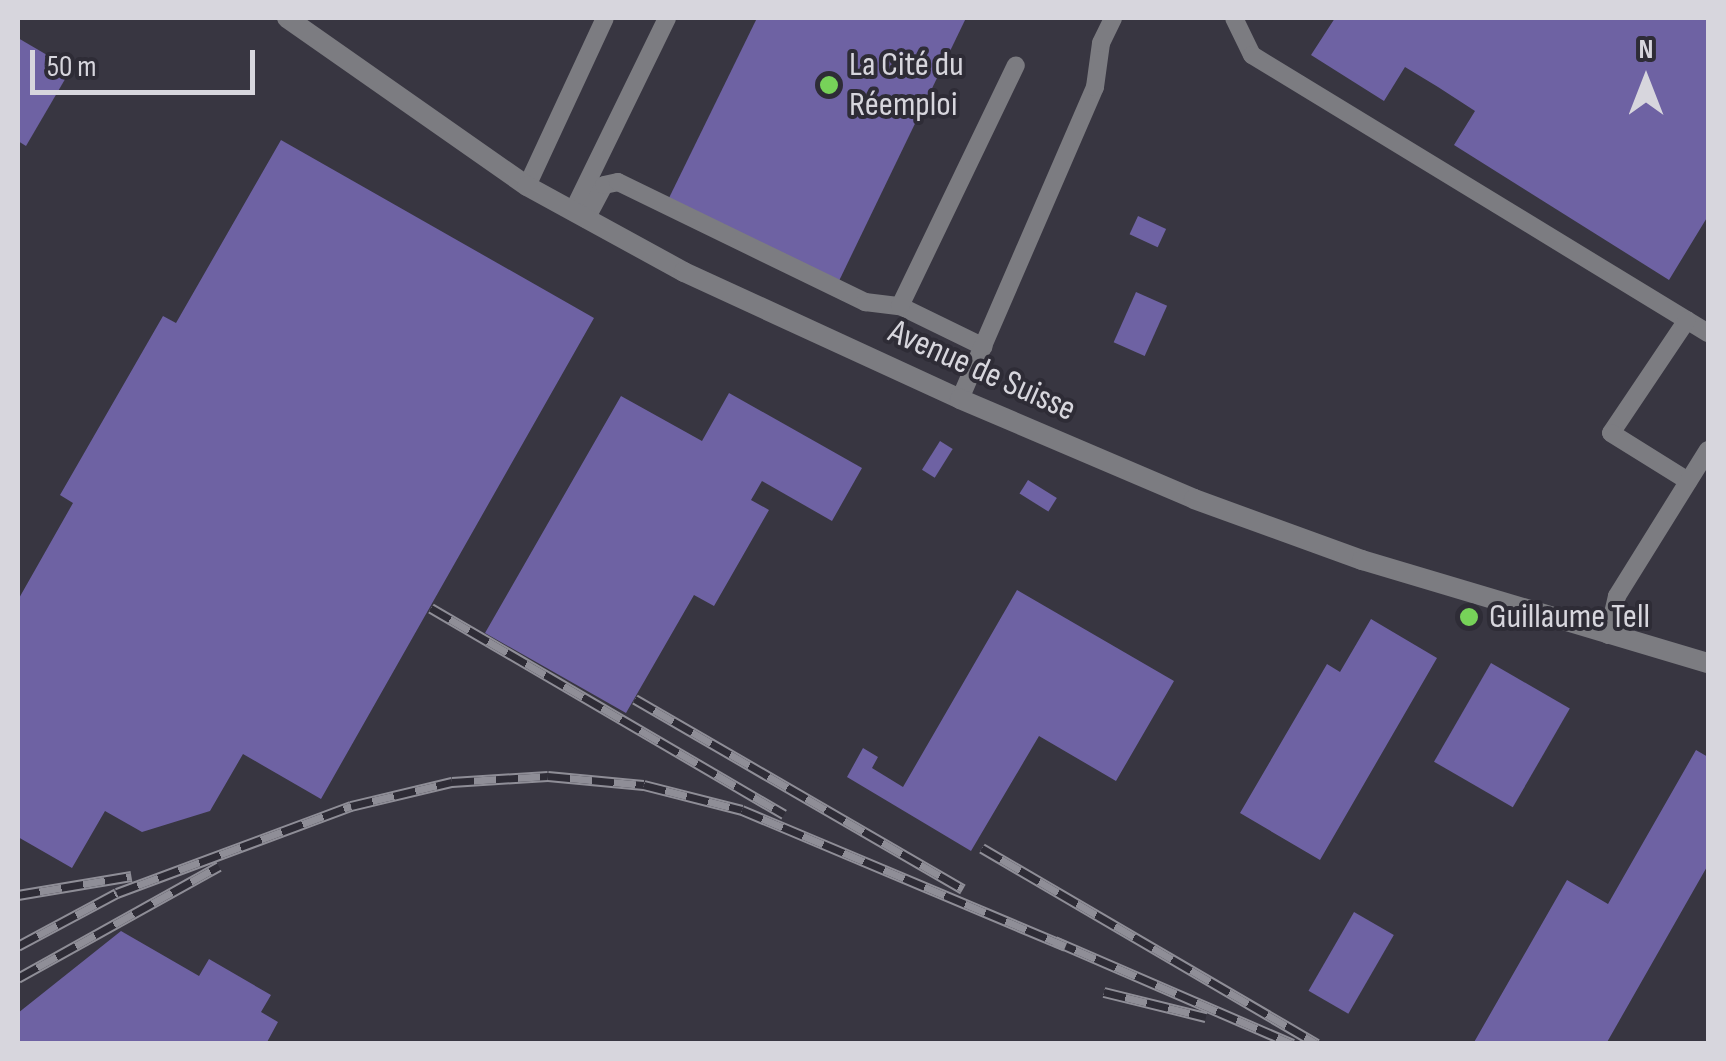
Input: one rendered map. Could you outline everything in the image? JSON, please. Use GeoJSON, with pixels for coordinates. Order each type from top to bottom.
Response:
{"type":"FeatureCollection","features":[{"type":"Feature","properties":{"kind":"street","name":"Avenue de Suisse"},"geometry":{"type":"LineString","coordinates":[[287,18],[527,186],[684,272],[960,398],[1250,520],[1608,635],[1708,663]]}},
{"type":"Feature","properties":{"kind":"lane"},"geometry":{"type":"LineString","coordinates":[[527,186],[606,18]]}},
{"type":"Feature","properties":{"kind":"lane"},"geometry":{"type":"LineString","coordinates":[[579,215],[667,18]]}},
{"type":"Feature","properties":{"kind":"lane"},"geometry":{"type":"LineString","coordinates":[[960,398],[1095,87],[1101,43],[1113,18]]}},
{"type":"Feature","properties":{"kind":"lane"},"geometry":{"type":"LineString","coordinates":[[1234,18],[1252,56],[1708,333]]}},
{"type":"Feature","properties":{"kind":"lane"},"geometry":{"type":"LineString","coordinates":[[900,306],[1016,66]]}},
{"type":"Feature","properties":{"kind":"lane"},"geometry":{"type":"LineString","coordinates":[[579,215],[604,185],[618,182],[865,302],[900,306],[984,347]]}},
{"type":"Feature","properties":{"kind":"lane"},"geometry":{"type":"LineString","coordinates":[[1687,320],[1611,434],[1688,481]]}},
{"type":"Feature","properties":{"kind":"lane"},"geometry":{"type":"LineString","coordinates":[[1608,635],[1617,596],[1708,450]]}},
{"type":"Feature","properties":{"kind":"building","name":"La Cité du Réemploi"},"geometry":{"type":"Polygon","coordinates":[[[757,18],[966,18],[838,283],[668,200],[757,18]]]}},
{"type":"Feature","properties":{"kind":"building"},"geometry":{"type":"Polygon","coordinates":[[[1335,18],[1708,18],[1708,216],[1669,280],[1454,145],[1475,111],[1438,87],[1405,67],[1384,101],[1311,55],[1335,18]]]}},
{"type":"Feature","properties":{"kind":"building"},"geometry":{"type":"Polygon","coordinates":[[[18,38],[71,69],[26,146],[18,141],[18,38]]]}},
{"type":"Feature","properties":{"kind":"building"},"geometry":{"type":"Polygon","coordinates":[[[281,140],[594,318],[321,799],[243,754],[210,811],[142,832],[105,811],[72,868],[18,837],[18,600],[73,503],[60,495],[163,316],[176,323],[281,140]]]}},
{"type":"Feature","properties":{"kind":"building"},"geometry":{"type":"Polygon","coordinates":[[[1138,216],[1166,229],[1158,247],[1130,234],[1138,216]]]}},
{"type":"Feature","properties":{"kind":"building"},"geometry":{"type":"Polygon","coordinates":[[[1136,292],[1167,306],[1145,356],[1114,342],[1136,292]]]}},
{"type":"Feature","properties":{"kind":"building"},"geometry":{"type":"Polygon","coordinates":[[[729,393],[862,468],[832,521],[762,481],[751,500],[769,510],[714,606],[694,595],[626,713],[485,633],[621,396],[702,441],[729,393]]]}},
{"type":"Feature","properties":{"kind":"building"},"geometry":{"type":"Polygon","coordinates":[[[940,441],[953,449],[935,478],[922,470],[940,441]]]}},
{"type":"Feature","properties":{"kind":"building"},"geometry":{"type":"Polygon","coordinates":[[[1028,480],[1057,498],[1048,512],[1020,494],[1028,480]]]}},
{"type":"Feature","properties":{"kind":"building"},"geometry":{"type":"Polygon","coordinates":[[[1017,590],[1174,681],[1116,781],[1039,736],[971,851],[847,777],[863,748],[878,757],[872,768],[903,787],[1017,590]]]}},
{"type":"Feature","properties":{"kind":"building"},"geometry":{"type":"Polygon","coordinates":[[[1371,619],[1437,658],[1320,860],[1240,813],[1327,664],[1340,672],[1371,619]]]}},
{"type":"Feature","properties":{"kind":"building"},"geometry":{"type":"Polygon","coordinates":[[[1491,663],[1570,709],[1513,807],[1434,762],[1491,663]]]}},
{"type":"Feature","properties":{"kind":"building"},"geometry":{"type":"Polygon","coordinates":[[[1696,750],[1708,757],[1708,865],[1606,1044],[1473,1044],[1567,880],[1608,904],[1696,750]]]}},
{"type":"Feature","properties":{"kind":"building"},"geometry":{"type":"Polygon","coordinates":[[[1354,912],[1394,935],[1348,1014],[1308,991],[1354,912]]]}},
{"type":"Feature","properties":{"kind":"building"},"geometry":{"type":"Polygon","coordinates":[[[121,931],[199,976],[209,959],[271,995],[261,1012],[278,1022],[266,1044],[18,1044],[18,1013],[121,931]]]}},
{"type":"Feature","properties":{"kind":"railway"},"geometry":{"type":"LineString","coordinates":[[431,608],[784,814]]}},
{"type":"Feature","properties":{"kind":"railway"},"geometry":{"type":"LineString","coordinates":[[635,699],[963,889]]}},
{"type":"Feature","properties":{"kind":"railway"},"geometry":{"type":"LineString","coordinates":[[18,946],[117,893],[351,806],[452,782],[548,776],[644,785],[742,810],[1066,946]]}},
{"type":"Feature","properties":{"kind":"railway"},"geometry":{"type":"LineString","coordinates":[[982,848],[1317,1044]]}},
{"type":"Feature","properties":{"kind":"railway"},"geometry":{"type":"LineString","coordinates":[[18,978],[219,866]]}},
{"type":"Feature","properties":{"kind":"railway"},"geometry":{"type":"LineString","coordinates":[[18,895],[131,876]]}},
{"type":"Feature","properties":{"kind":"railway"},"geometry":{"type":"LineString","coordinates":[[1055,941],[1293,1044]]}},
{"type":"Feature","properties":{"kind":"railway"},"geometry":{"type":"LineString","coordinates":[[1104,992],[1206,1017]]}},
{"type":"Feature","properties":{"kind":"place","name":"La Cité du Réemploi"},"geometry":{"type":"Point","coordinates":[829,85]}},
{"type":"Feature","properties":{"kind":"place","name":"Guillaume Tell"},"geometry":{"type":"Point","coordinates":[1469,617]}}]}
